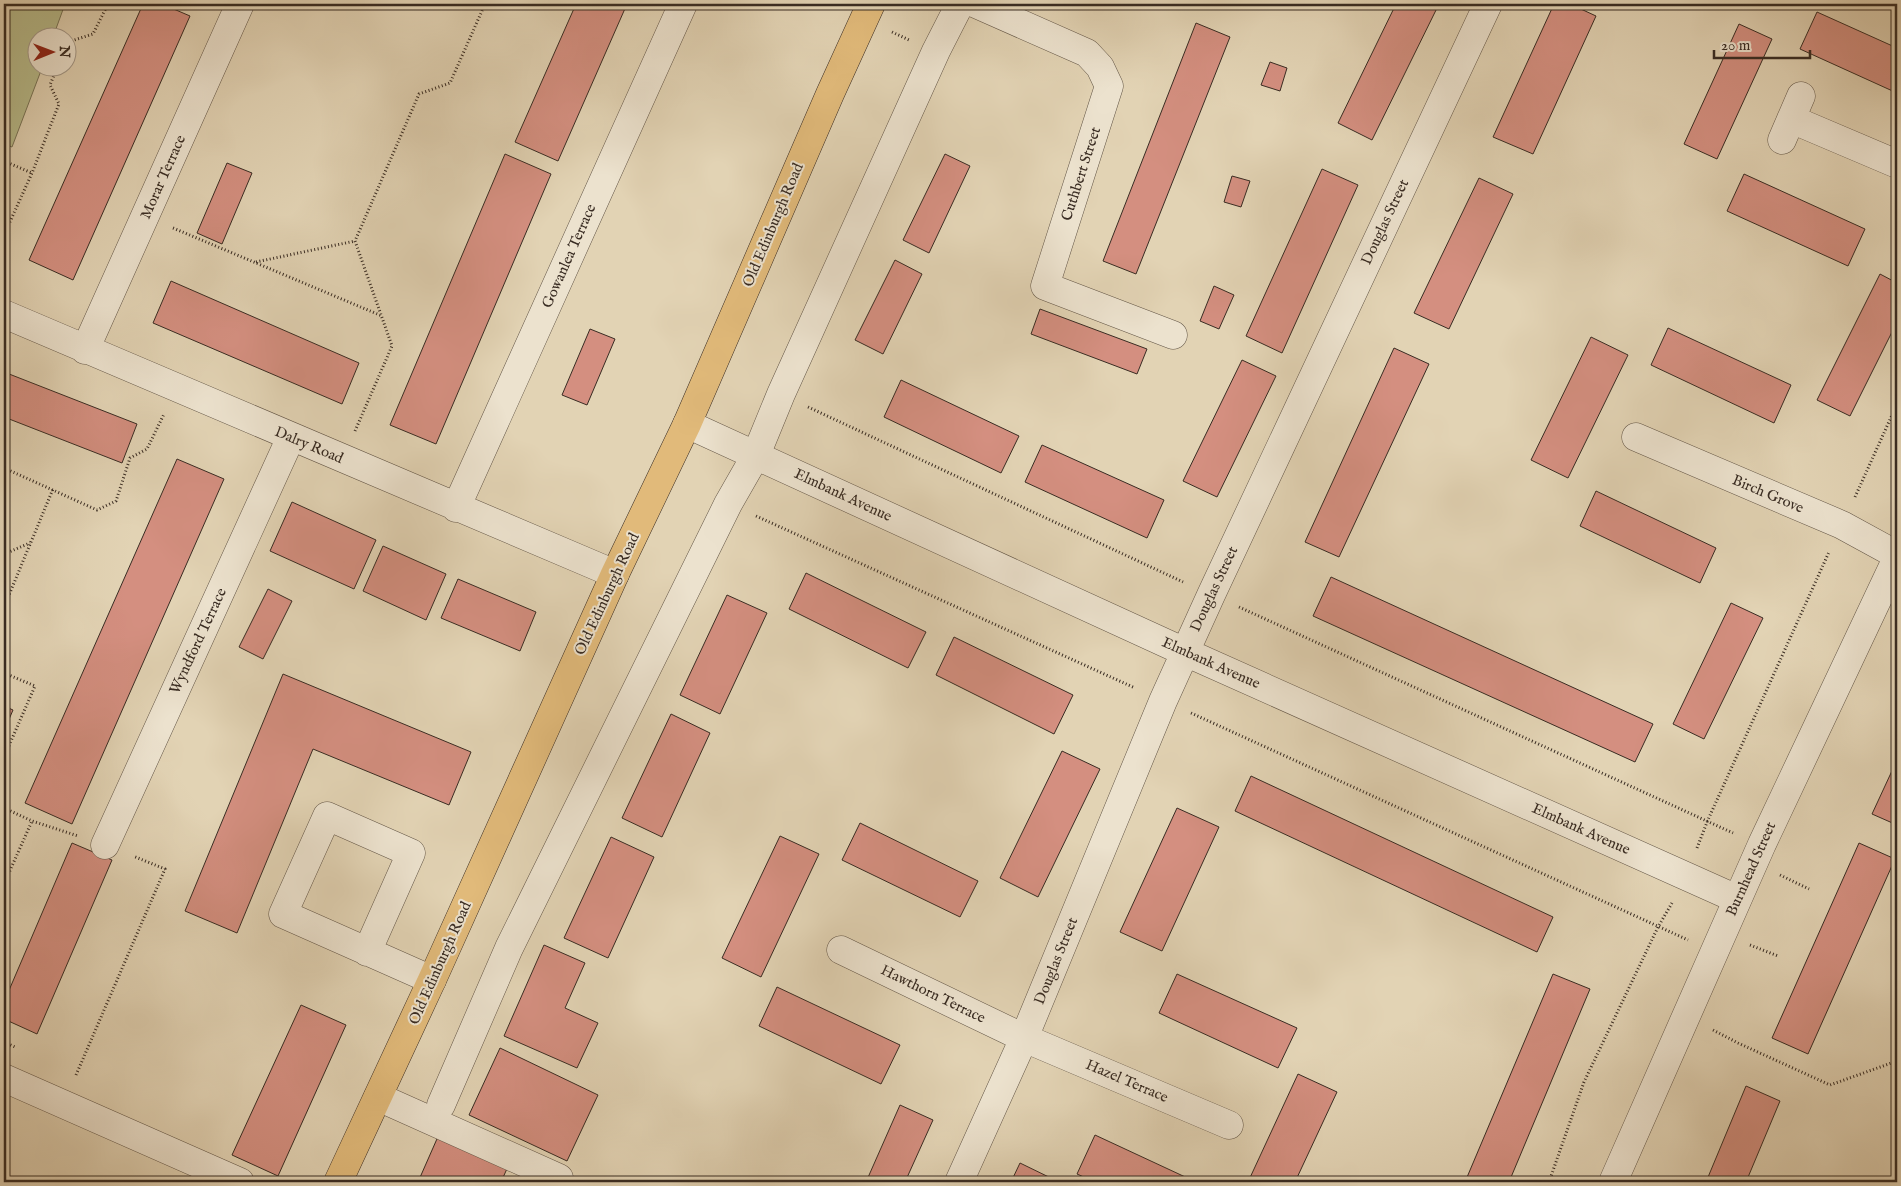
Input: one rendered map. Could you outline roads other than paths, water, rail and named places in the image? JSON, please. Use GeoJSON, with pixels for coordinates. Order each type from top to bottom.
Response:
{"type":"FeatureCollection","features":[{"type":"Feature","properties":{"kind":"main road","name":"Old Edinburgh Road"},"geometry":{"type":"LineString","coordinates":[[338,1182],[432,980],[614,574],[687,424],[830,94],[868,12]]}},
{"type":"Feature","properties":{"kind":"street","name":"Morar Terrace"},"geometry":{"type":"LineString","coordinates":[[85,350],[240,4]]}},
{"type":"Feature","properties":{"kind":"street","name":"Gowanlea Terrace"},"geometry":{"type":"LineString","coordinates":[[456,508],[682,4]]}},
{"type":"Feature","properties":{"kind":"street"},"geometry":{"type":"LineString","coordinates":[[441,1105],[509,948],[728,504],[756,455],[781,394],[936,51],[960,4]]}},
{"type":"Feature","properties":{"kind":"street","name":"Cuthbert Street"},"geometry":{"type":"LineString","coordinates":[[976,4],[1087,53],[1100,67],[1109,86],[1045,286],[1173,335]]}},
{"type":"Feature","properties":{"kind":"street","name":"Douglas Street"},"geometry":{"type":"LineString","coordinates":[[959,1182],[1024,1038],[1163,701],[1210,594],[1488,4]]}},
{"type":"Feature","properties":{"kind":"street"},"geometry":{"type":"LineString","coordinates":[[1791,118],[1897,164]]}},
{"type":"Feature","properties":{"kind":"street","name":"Dalry Road"},"geometry":{"type":"LineString","coordinates":[[4,314],[291,438],[614,574]]}},
{"type":"Feature","properties":{"kind":"street","name":"Elmbank Avenue"},"geometry":{"type":"LineString","coordinates":[[687,424],[1185,652],[1737,899]]}},
{"type":"Feature","properties":{"kind":"street","name":"Birch Grove"},"geometry":{"type":"LineString","coordinates":[[1636,437],[1842,525],[1897,557]]}},
{"type":"Feature","properties":{"kind":"street","name":"Wyndford Terrace"},"geometry":{"type":"LineString","coordinates":[[105,845],[291,438]]}},
{"type":"Feature","properties":{"kind":"street","name":"Burnhead Street"},"geometry":{"type":"LineString","coordinates":[[1613,1182],[1737,899],[1897,557]]}},
{"type":"Feature","properties":{"kind":"street"},"geometry":{"type":"LineString","coordinates":[[367,952],[411,853],[327,816],[283,914],[367,952],[432,980]]}},
{"type":"Feature","properties":{"kind":"street","name":"Hawthorn Terrace"},"geometry":{"type":"LineString","coordinates":[[842,950],[1024,1038]]}},
{"type":"Feature","properties":{"kind":"street","name":"Hazel Terrace"},"geometry":{"type":"LineString","coordinates":[[1024,1038],[1229,1125]]}},
{"type":"Feature","properties":{"kind":"street"},"geometry":{"type":"LineString","coordinates":[[4,1078],[240,1182]]}},
{"type":"Feature","properties":{"kind":"street"},"geometry":{"type":"LineString","coordinates":[[378,1098],[560,1178]]}}]}
